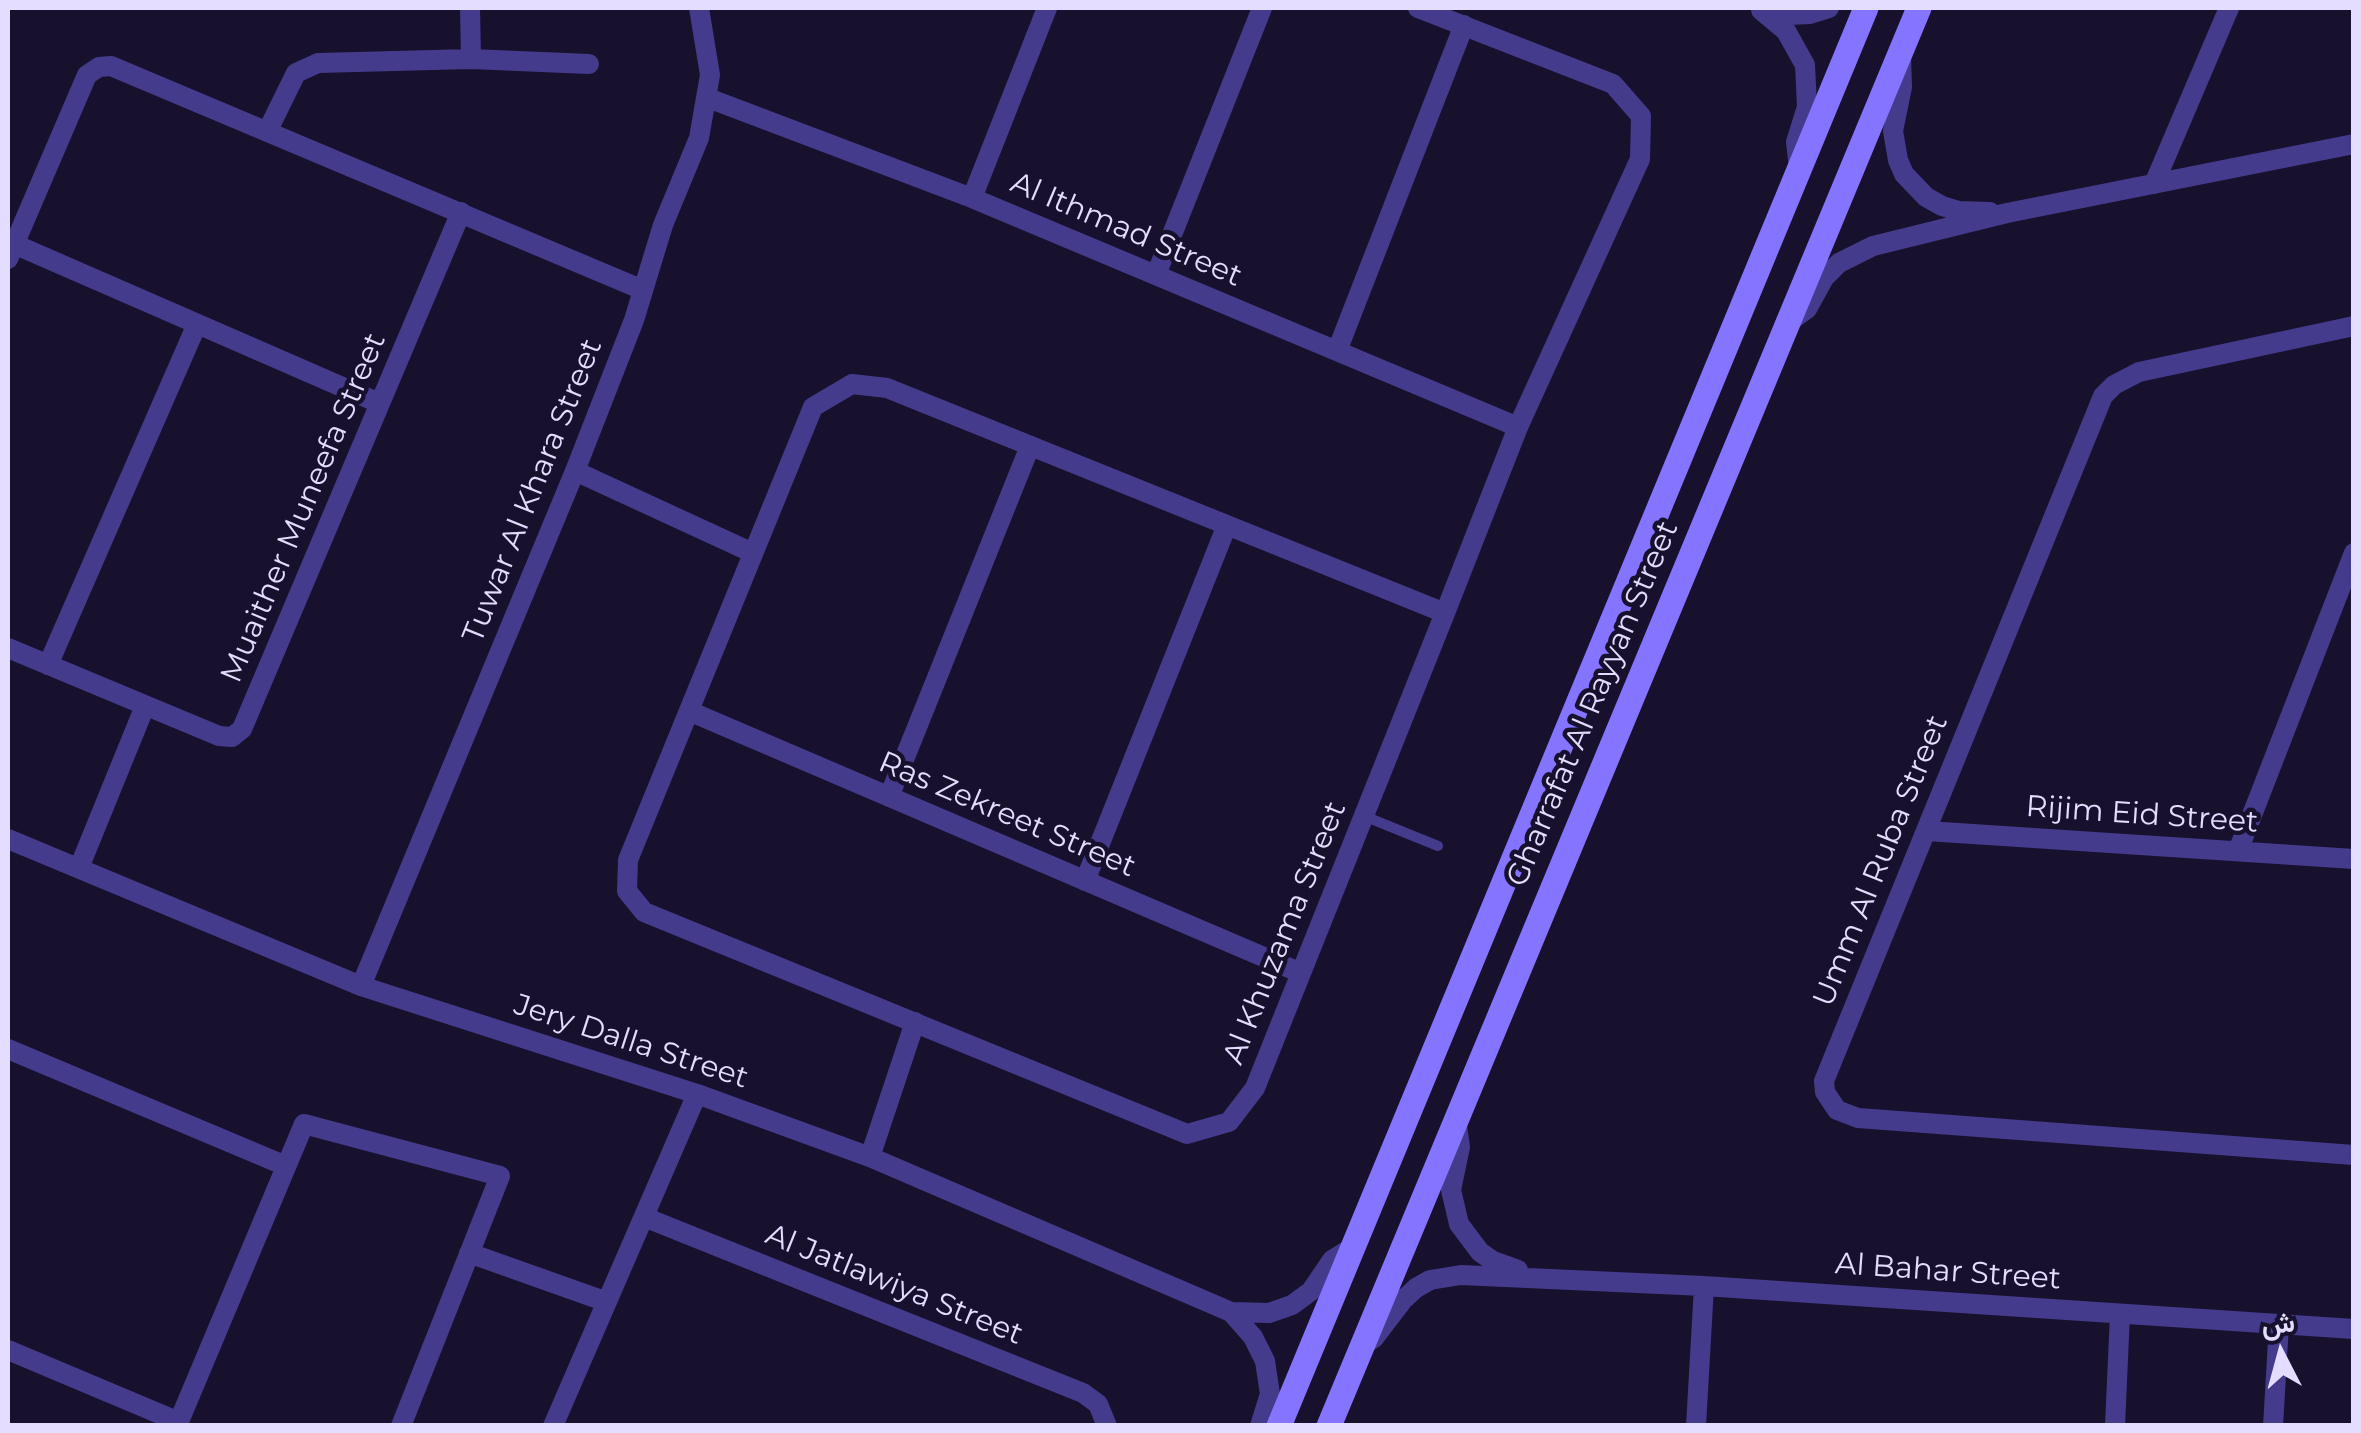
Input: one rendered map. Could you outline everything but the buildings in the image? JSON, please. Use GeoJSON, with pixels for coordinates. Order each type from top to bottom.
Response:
{"type":"FeatureCollection","features":[{"type":"Feature","properties":{"kind":"main road","name":"Gharrafat Al Rayyan Street"},"geometry":{"type":"LineString","coordinates":[[1279,1426],[1866,8]]}},
{"type":"Feature","properties":{"kind":"main road","name":"Gharrafat Al Rayyan Street"},"geometry":{"type":"LineString","coordinates":[[1328,1426],[1918,8]]}},
{"type":"Feature","properties":{"kind":"street"},"geometry":{"type":"LineString","coordinates":[[470,8],[471,59]]}},
{"type":"Feature","properties":{"kind":"street","name":"Tuwar Al Khara Street"},"geometry":{"type":"LineString","coordinates":[[361,986],[575,472],[634,320],[663,225],[699,138],[708,98],[708,53],[699,8]]}},
{"type":"Feature","properties":{"kind":"street"},"geometry":{"type":"LineString","coordinates":[[972,198],[1046,8]]}},
{"type":"Feature","properties":{"kind":"street"},"geometry":{"type":"LineString","coordinates":[[1156,275],[1262,8]]}},
{"type":"Feature","properties":{"kind":"street","name":"Al Khuzama Street"},"geometry":{"type":"LineString","coordinates":[[1418,8],[1613,84],[1641,116],[1640,159],[1518,428],[1446,613],[1255,1088],[1229,1122],[1187,1134],[644,912],[628,891],[628,860],[813,407],[852,384],[888,388],[1446,613]]}},
{"type":"Feature","properties":{"kind":"street"},"geometry":{"type":"LineString","coordinates":[[1759,8],[1789,15],[1829,8]]}},
{"type":"Feature","properties":{"kind":"street"},"geometry":{"type":"LineString","coordinates":[[1759,8],[1786,31],[1805,65],[1807,106],[1796,142],[1799,168]]}},
{"type":"Feature","properties":{"kind":"street"},"geometry":{"type":"LineString","coordinates":[[2154,184],[2229,8]]}},
{"type":"Feature","properties":{"kind":"street"},"geometry":{"type":"LineString","coordinates":[[1337,351],[1464,25]]}},
{"type":"Feature","properties":{"kind":"street"},"geometry":{"type":"LineString","coordinates":[[1901,51],[1903,70],[1893,132],[1904,174],[1926,197],[1942,206],[1960,211],[2007,213]]}},
{"type":"Feature","properties":{"kind":"street"},"geometry":{"type":"LineString","coordinates":[[268,130],[296,73],[318,63],[471,59],[589,64]]}},
{"type":"Feature","properties":{"kind":"street"},"geometry":{"type":"LineString","coordinates":[[380,402],[197,324],[10,252],[86,75],[99,67],[124,71],[643,290]]}},
{"type":"Feature","properties":{"kind":"street","name":"Al Ithmad Street"},"geometry":{"type":"LineString","coordinates":[[708,98],[972,198],[1518,428]]}},
{"type":"Feature","properties":{"kind":"street"},"geometry":{"type":"LineString","coordinates":[[1787,323],[1807,309],[1824,278],[1854,253],[1897,239],[2007,213],[2354,144]]}},
{"type":"Feature","properties":{"kind":"street","name":"Muaither Muneefa Street"},"geometry":{"type":"LineString","coordinates":[[8,648],[218,736],[232,736],[242,730],[461,212]]}},
{"type":"Feature","properties":{"kind":"street"},"geometry":{"type":"LineString","coordinates":[[48,665],[197,324]]}},
{"type":"Feature","properties":{"kind":"street","name":"Umm Al Ruba Street"},"geometry":{"type":"LineString","coordinates":[[2354,326],[2139,372],[2114,385],[2103,396],[1827,1070],[1825,1092],[1837,1110],[1858,1118],[2354,1155]]}},
{"type":"Feature","properties":{"kind":"street"},"geometry":{"type":"LineString","coordinates":[[890,797],[1030,446]]}},
{"type":"Feature","properties":{"kind":"street"},"geometry":{"type":"LineString","coordinates":[[575,472],[753,553]]}},
{"type":"Feature","properties":{"kind":"street"},"geometry":{"type":"LineString","coordinates":[[1085,880],[1227,525]]}},
{"type":"Feature","properties":{"kind":"street"},"geometry":{"type":"LineString","coordinates":[[2238,851],[2354,553]]}},
{"type":"Feature","properties":{"kind":"street"},"geometry":{"type":"LineString","coordinates":[[79,868],[145,706]]}},
{"type":"Feature","properties":{"kind":"street","name":"Ras Zekreet Street"},"geometry":{"type":"LineString","coordinates":[[689,711],[1301,973]]}},
{"type":"Feature","properties":{"kind":"street","name":"Rijim Eid Street"},"geometry":{"type":"LineString","coordinates":[[1926,831],[2354,859]]}},
{"type":"Feature","properties":{"kind":"street","name":"Jery Dalla Street"},"geometry":{"type":"LineString","coordinates":[[8,840],[361,986],[697,1094],[870,1157],[1231,1312],[1269,1312],[1292,1305],[1311,1291],[1332,1260],[1353,1246]]}},
{"type":"Feature","properties":{"kind":"street"},"geometry":{"type":"LineString","coordinates":[[870,1157],[915,1022]]}},
{"type":"Feature","properties":{"kind":"street"},"geometry":{"type":"LineString","coordinates":[[8,1049],[286,1166]]}},
{"type":"Feature","properties":{"kind":"street"},"geometry":{"type":"LineString","coordinates":[[555,1425],[697,1094]]}},
{"type":"Feature","properties":{"kind":"street","name":"Al Bahar Street"},"geometry":{"type":"LineString","coordinates":[[1456,1118],[1460,1146],[1452,1190],[1458,1224],[1480,1252],[1493,1261],[1538,1277]]}},
{"type":"Feature","properties":{"kind":"street"},"geometry":{"type":"LineString","coordinates":[[8,1350],[178,1424],[304,1124],[500,1176],[401,1426]]}},
{"type":"Feature","properties":{"kind":"street","name":"Al Jatlawiya Street"},"geometry":{"type":"LineString","coordinates":[[644,1217],[1082,1393],[1098,1404],[1108,1426]]}},
{"type":"Feature","properties":{"kind":"street"},"geometry":{"type":"LineString","coordinates":[[470,1253],[607,1302]]}},
{"type":"Feature","properties":{"kind":"street","name":"Al Bahar Street"},"geometry":{"type":"LineString","coordinates":[[1362,1345],[1385,1326],[1403,1300],[1430,1280],[1461,1276],[1704,1286],[2354,1329]]}},
{"type":"Feature","properties":{"kind":"street"},"geometry":{"type":"LineString","coordinates":[[1696,1426],[1704,1286]]}},
{"type":"Feature","properties":{"kind":"street"},"geometry":{"type":"LineString","coordinates":[[1231,1312],[1253,1337],[1265,1361],[1270,1394],[1260,1426]]}},
{"type":"Feature","properties":{"kind":"street"},"geometry":{"type":"LineString","coordinates":[[2114,1426],[2120,1314]]}},
{"type":"Feature","properties":{"kind":"street"},"geometry":{"type":"LineString","coordinates":[[2273,1426],[2279,1324]]}},
{"type":"Feature","properties":{"kind":"lane"},"geometry":{"type":"LineString","coordinates":[[1364,816],[1438,846]]}}]}
